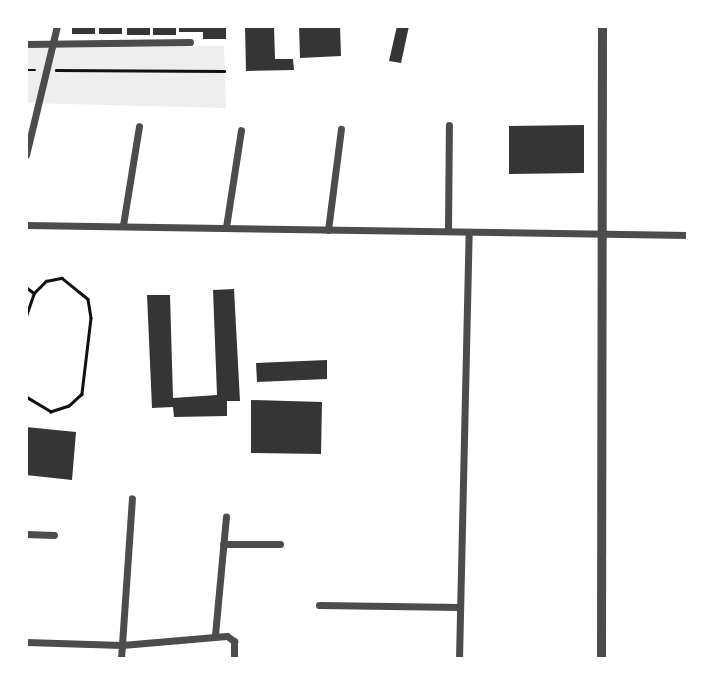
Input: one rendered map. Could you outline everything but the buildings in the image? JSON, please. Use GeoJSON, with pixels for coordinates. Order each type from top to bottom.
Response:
{"type":"FeatureCollection","features":[{"type":"Feature","properties":{"kind":"street"},"geometry":{"type":"LineString","coordinates":[[26,155],[57,43],[57,26]]}},
{"type":"Feature","properties":{"kind":"street"},"geometry":{"type":"LineString","coordinates":[[601,659],[599,232],[602,26]]}},
{"type":"Feature","properties":{"kind":"street"},"geometry":{"type":"LineString","coordinates":[[26,44],[190,42]]}},
{"type":"Feature","properties":{"kind":"street"},"geometry":{"type":"LineString","coordinates":[[448,230],[449,125]]}},
{"type":"Feature","properties":{"kind":"street"},"geometry":{"type":"LineString","coordinates":[[123,225],[139,126]]}},
{"type":"Feature","properties":{"kind":"street"},"geometry":{"type":"LineString","coordinates":[[328,230],[341,129]]}},
{"type":"Feature","properties":{"kind":"street"},"geometry":{"type":"LineString","coordinates":[[226,227],[241,130]]}},
{"type":"Feature","properties":{"kind":"street"},"geometry":{"type":"LineString","coordinates":[[26,225],[688,235]]}},
{"type":"Feature","properties":{"kind":"street"},"geometry":{"type":"LineString","coordinates":[[459,659],[469,232]]}},
{"type":"Feature","properties":{"kind":"street"},"geometry":{"type":"LineString","coordinates":[[121,659],[132,498]]}},
{"type":"Feature","properties":{"kind":"street"},"geometry":{"type":"LineString","coordinates":[[215,635],[226,517]]}},
{"type":"Feature","properties":{"kind":"street"},"geometry":{"type":"LineString","coordinates":[[26,534],[54,536]]}},
{"type":"Feature","properties":{"kind":"street"},"geometry":{"type":"LineString","coordinates":[[223,544],[280,544]]}},
{"type":"Feature","properties":{"kind":"street"},"geometry":{"type":"LineString","coordinates":[[319,605],[460,607]]}},
{"type":"Feature","properties":{"kind":"street"},"geometry":{"type":"LineString","coordinates":[[26,642],[122,645],[215,635],[234,641],[234,659]]}},
{"type":"Feature","properties":{"kind":"path"},"geometry":{"type":"LineString","coordinates":[[48,70],[224,71]]}},
{"type":"Feature","properties":{"kind":"path"},"geometry":{"type":"LineString","coordinates":[[26,316],[34,293],[46,281],[62,278],[88,299],[91,318],[82,394],[69,406],[51,412],[26,397]]}},
{"type":"Feature","properties":{"kind":"path"},"geometry":{"type":"LineString","coordinates":[[26,287],[34,293]]}},
{"type":"Feature","properties":{"kind":"shaded area"},"geometry":{"type":"Polygon","coordinates":[[[224,46],[226,108],[26,103],[26,48],[224,46]]]}}]}
